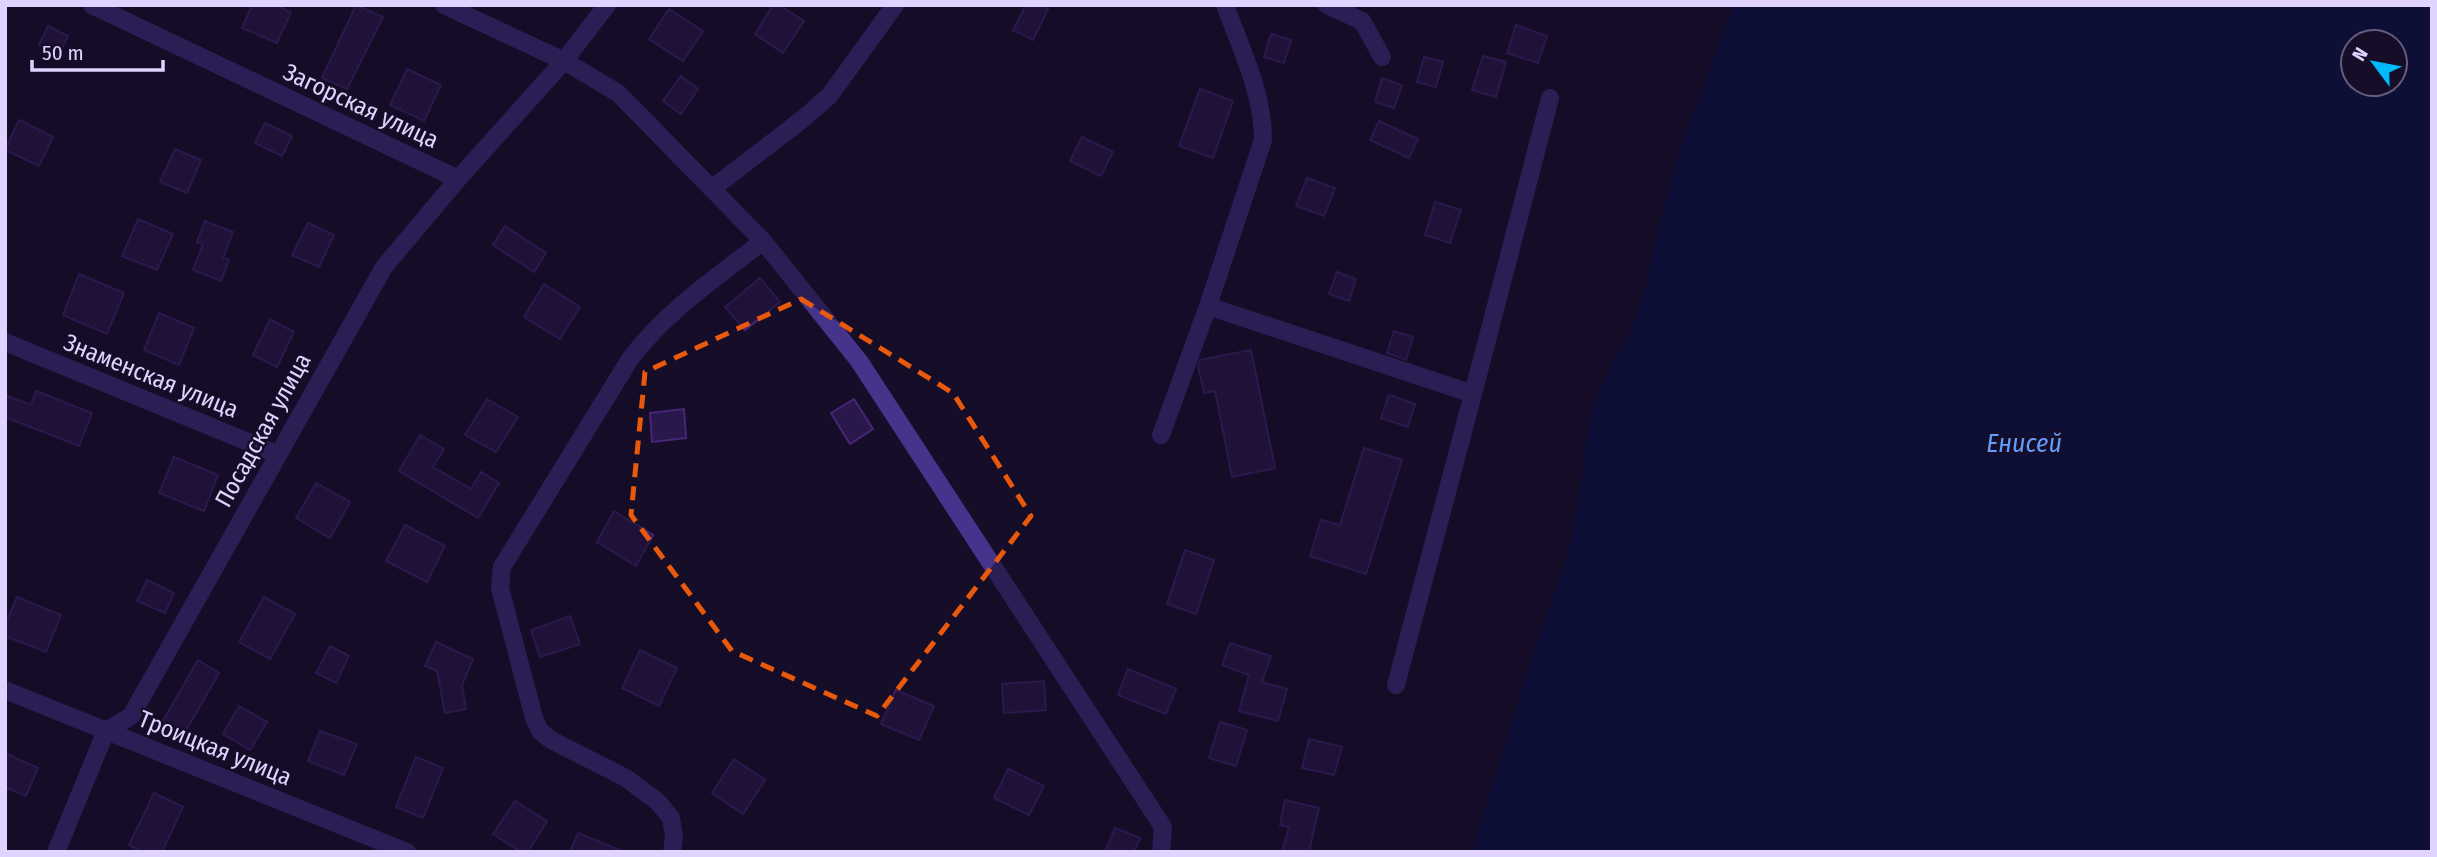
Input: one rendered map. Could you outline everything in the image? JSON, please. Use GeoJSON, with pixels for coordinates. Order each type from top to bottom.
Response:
{"type":"FeatureCollection","features":[{"type":"Feature","properties":{"kind":"street","name":"Загорская улица"},"geometry":{"type":"LineString","coordinates":[[92,5],[458,179]]}},
{"type":"Feature","properties":{"kind":"street"},"geometry":{"type":"LineString","coordinates":[[444,5],[564,61],[618,93],[763,242],[859,361],[1163,827],[1161,852]]}},
{"type":"Feature","properties":{"kind":"street","name":"Посадская улица"},"geometry":{"type":"LineString","coordinates":[[106,731],[131,716],[384,267],[458,179],[564,61],[607,5]]}},
{"type":"Feature","properties":{"kind":"street"},"geometry":{"type":"LineString","coordinates":[[713,188],[830,95],[895,5]]}},
{"type":"Feature","properties":{"kind":"street"},"geometry":{"type":"LineString","coordinates":[[1161,435],[1208,306],[1263,140],[1256,88],[1225,5]]}},
{"type":"Feature","properties":{"kind":"street"},"geometry":{"type":"LineString","coordinates":[[1327,5],[1362,21],[1382,57]]}},
{"type":"Feature","properties":{"kind":"street"},"geometry":{"type":"LineString","coordinates":[[1396,685],[1550,98]]}},
{"type":"Feature","properties":{"kind":"street"},"geometry":{"type":"LineString","coordinates":[[672,852],[674,837],[671,818],[658,802],[626,778],[551,740],[540,731],[534,718],[500,588],[502,567],[630,359],[648,335],[663,320],[763,242]]}},
{"type":"Feature","properties":{"kind":"street"},"geometry":{"type":"LineString","coordinates":[[1208,306],[1473,394]]}},
{"type":"Feature","properties":{"kind":"street","name":"Знаменская улица"},"geometry":{"type":"LineString","coordinates":[[5,342],[277,454]]}},
{"type":"Feature","properties":{"kind":"street","name":"Троицкая улица"},"geometry":{"type":"LineString","coordinates":[[5,690],[407,852]]}},
{"type":"Feature","properties":{"kind":"street"},"geometry":{"type":"LineString","coordinates":[[56,852],[106,731]]}},
{"type":"Feature","properties":{"kind":"highlighted area"},"geometry":{"type":"Polygon","coordinates":[[[801,299],[953,393],[1031,516],[877,716],[732,651],[631,515],[645,372],[801,299]]]}},
{"type":"Feature","properties":{"kind":"water","name":"Енисей"},"geometry":{"type":"Polygon","coordinates":[[[1734,5],[2432,5],[2432,852],[1472,852],[1534,651],[1568,555],[1594,404],[1614,359],[1630,333],[1648,279],[1680,149],[1734,5]]]}},
{"type":"Feature","properties":{"kind":"building"},"geometry":{"type":"Polygon","coordinates":[[[252,5],[275,5],[291,12],[277,43],[242,28],[252,5]]]}},
{"type":"Feature","properties":{"kind":"building"},"geometry":{"type":"Polygon","coordinates":[[[356,5],[383,17],[347,89],[322,78],[356,5]]]}},
{"type":"Feature","properties":{"kind":"building"},"geometry":{"type":"Polygon","coordinates":[[[773,5],[779,5],[804,21],[783,53],[755,34],[773,5]]]}},
{"type":"Feature","properties":{"kind":"building"},"geometry":{"type":"Polygon","coordinates":[[[1026,5],[1040,5],[1048,9],[1033,40],[1013,30],[1026,5]]]}},
{"type":"Feature","properties":{"kind":"building"},"geometry":{"type":"Polygon","coordinates":[[[669,9],[703,31],[683,61],[649,39],[669,9]]]}},
{"type":"Feature","properties":{"kind":"building"},"geometry":{"type":"Polygon","coordinates":[[[1516,25],[1547,36],[1538,63],[1507,53],[1516,25]]]}},
{"type":"Feature","properties":{"kind":"building"},"geometry":{"type":"Polygon","coordinates":[[[48,26],[68,36],[59,55],[39,45],[48,26]]]}},
{"type":"Feature","properties":{"kind":"building"},"geometry":{"type":"Polygon","coordinates":[[[1271,34],[1291,40],[1284,63],[1264,57],[1271,34]]]}},
{"type":"Feature","properties":{"kind":"building"},"geometry":{"type":"Polygon","coordinates":[[[1483,56],[1506,62],[1496,97],[1472,90],[1483,56]]]}},
{"type":"Feature","properties":{"kind":"building"},"geometry":{"type":"Polygon","coordinates":[[[1424,57],[1443,62],[1436,87],[1417,82],[1424,57]]]}},
{"type":"Feature","properties":{"kind":"building"},"geometry":{"type":"Polygon","coordinates":[[[407,69],[441,85],[424,121],[390,105],[407,69]]]}},
{"type":"Feature","properties":{"kind":"building"},"geometry":{"type":"Polygon","coordinates":[[[681,76],[698,89],[681,114],[663,101],[681,76]]]}},
{"type":"Feature","properties":{"kind":"building"},"geometry":{"type":"Polygon","coordinates":[[[1382,78],[1402,85],[1394,108],[1375,102],[1382,78]]]}},
{"type":"Feature","properties":{"kind":"building"},"geometry":{"type":"Polygon","coordinates":[[[1200,89],[1233,101],[1213,158],[1179,146],[1200,89]]]}},
{"type":"Feature","properties":{"kind":"building"},"geometry":{"type":"Polygon","coordinates":[[[19,120],[53,137],[39,166],[5,150],[19,120]]]}},
{"type":"Feature","properties":{"kind":"building"},"geometry":{"type":"Polygon","coordinates":[[[1379,121],[1418,139],[1409,158],[1370,140],[1379,121]]]}},
{"type":"Feature","properties":{"kind":"building"},"geometry":{"type":"Polygon","coordinates":[[[265,123],[292,136],[282,156],[255,143],[265,123]]]}},
{"type":"Feature","properties":{"kind":"building"},"geometry":{"type":"Polygon","coordinates":[[[1082,137],[1113,152],[1101,176],[1070,161],[1082,137]]]}},
{"type":"Feature","properties":{"kind":"building"},"geometry":{"type":"Polygon","coordinates":[[[175,149],[201,160],[187,193],[160,182],[175,149]]]}},
{"type":"Feature","properties":{"kind":"building"},"geometry":{"type":"Polygon","coordinates":[[[1307,178],[1335,188],[1324,216],[1296,206],[1307,178]]]}},
{"type":"Feature","properties":{"kind":"building"},"geometry":{"type":"Polygon","coordinates":[[[1435,202],[1461,210],[1450,243],[1425,235],[1435,202]]]}},
{"type":"Feature","properties":{"kind":"building"},"geometry":{"type":"Polygon","coordinates":[[[138,219],[173,234],[157,270],[122,256],[138,219]]]}},
{"type":"Feature","properties":{"kind":"building"},"geometry":{"type":"Polygon","coordinates":[[[205,221],[233,232],[223,258],[229,260],[221,281],[193,270],[203,244],[197,242],[205,221]]]}},
{"type":"Feature","properties":{"kind":"building"},"geometry":{"type":"Polygon","coordinates":[[[308,223],[334,235],[319,267],[292,255],[308,223]]]}},
{"type":"Feature","properties":{"kind":"building"},"geometry":{"type":"Polygon","coordinates":[[[505,226],[546,253],[534,272],[493,245],[505,226]]]}},
{"type":"Feature","properties":{"kind":"building"},"geometry":{"type":"Polygon","coordinates":[[[1337,272],[1356,279],[1349,301],[1329,294],[1337,272]]]}},
{"type":"Feature","properties":{"kind":"building"},"geometry":{"type":"Polygon","coordinates":[[[79,274],[124,293],[107,334],[63,315],[79,274]]]}},
{"type":"Feature","properties":{"kind":"building"},"geometry":{"type":"Polygon","coordinates":[[[760,278],[780,302],[745,330],[725,307],[760,278]]]}},
{"type":"Feature","properties":{"kind":"building"},"geometry":{"type":"Polygon","coordinates":[[[544,284],[580,307],[560,339],[524,317],[544,284]]]}},
{"type":"Feature","properties":{"kind":"building"},"geometry":{"type":"Polygon","coordinates":[[[159,313],[194,328],[179,365],[144,350],[159,313]]]}},
{"type":"Feature","properties":{"kind":"building"},"geometry":{"type":"Polygon","coordinates":[[[270,319],[294,332],[277,367],[253,355],[270,319]]]}},
{"type":"Feature","properties":{"kind":"building"},"geometry":{"type":"Polygon","coordinates":[[[1394,331],[1413,337],[1406,360],[1387,353],[1394,331]]]}},
{"type":"Feature","properties":{"kind":"building"},"geometry":{"type":"Polygon","coordinates":[[[1251,350],[1275,468],[1232,477],[1215,391],[1204,393],[1198,366],[1200,360],[1251,350]]]}},
{"type":"Feature","properties":{"kind":"building"},"geometry":{"type":"Polygon","coordinates":[[[36,391],[92,413],[79,446],[5,417],[5,395],[31,405],[36,391]]]}},
{"type":"Feature","properties":{"kind":"building"},"geometry":{"type":"Polygon","coordinates":[[[1389,395],[1415,404],[1408,427],[1381,418],[1389,395]]]}},
{"type":"Feature","properties":{"kind":"building"},"geometry":{"type":"Polygon","coordinates":[[[487,399],[518,417],[496,452],[465,435],[487,399]]]}},
{"type":"Feature","properties":{"kind":"building"},"geometry":{"type":"Polygon","coordinates":[[[854,399],[873,429],[850,444],[831,413],[854,399]]]}},
{"type":"Feature","properties":{"kind":"building"},"geometry":{"type":"Polygon","coordinates":[[[684,409],[686,438],[652,442],[650,413],[684,409]]]}},
{"type":"Feature","properties":{"kind":"building"},"geometry":{"type":"Polygon","coordinates":[[[420,435],[444,449],[433,467],[471,489],[481,472],[499,483],[478,518],[399,471],[420,435]]]}},
{"type":"Feature","properties":{"kind":"building"},"geometry":{"type":"Polygon","coordinates":[[[1364,448],[1402,460],[1366,574],[1310,556],[1321,520],[1340,525],[1364,448]]]}},
{"type":"Feature","properties":{"kind":"building"},"geometry":{"type":"Polygon","coordinates":[[[174,457],[218,475],[204,511],[159,493],[174,457]]]}},
{"type":"Feature","properties":{"kind":"building"},"geometry":{"type":"Polygon","coordinates":[[[316,483],[350,502],[330,538],[296,518],[316,483]]]}},
{"type":"Feature","properties":{"kind":"building"},"geometry":{"type":"Polygon","coordinates":[[[614,511],[653,535],[636,566],[597,542],[614,511]]]}},
{"type":"Feature","properties":{"kind":"building"},"geometry":{"type":"Polygon","coordinates":[[[405,525],[445,546],[427,582],[386,561],[405,525]]]}},
{"type":"Feature","properties":{"kind":"building"},"geometry":{"type":"Polygon","coordinates":[[[1185,550],[1214,560],[1196,614],[1167,604],[1185,550]]]}},
{"type":"Feature","properties":{"kind":"building"},"geometry":{"type":"Polygon","coordinates":[[[147,580],[174,593],[165,613],[137,601],[147,580]]]}},
{"type":"Feature","properties":{"kind":"building"},"geometry":{"type":"Polygon","coordinates":[[[17,597],[61,615],[46,652],[5,636],[5,625],[17,597]]]}},
{"type":"Feature","properties":{"kind":"building"},"geometry":{"type":"Polygon","coordinates":[[[264,597],[295,614],[270,659],[239,642],[264,597]]]}},
{"type":"Feature","properties":{"kind":"building"},"geometry":{"type":"Polygon","coordinates":[[[570,616],[580,644],[540,657],[531,630],[570,616]]]}},
{"type":"Feature","properties":{"kind":"building"},"geometry":{"type":"Polygon","coordinates":[[[436,642],[473,659],[462,685],[466,709],[445,713],[437,671],[425,666],[436,642]]]}},
{"type":"Feature","properties":{"kind":"building"},"geometry":{"type":"Polygon","coordinates":[[[1230,643],[1271,656],[1262,682],[1287,689],[1278,721],[1239,711],[1249,675],[1222,665],[1230,643]]]}},
{"type":"Feature","properties":{"kind":"building"},"geometry":{"type":"Polygon","coordinates":[[[330,646],[349,656],[336,683],[316,673],[330,646]]]}},
{"type":"Feature","properties":{"kind":"building"},"geometry":{"type":"Polygon","coordinates":[[[640,650],[677,668],[659,706],[622,688],[640,650]]]}},
{"type":"Feature","properties":{"kind":"building"},"geometry":{"type":"Polygon","coordinates":[[[198,660],[219,673],[181,739],[160,726],[198,660]]]}},
{"type":"Feature","properties":{"kind":"building"},"geometry":{"type":"Polygon","coordinates":[[[1128,669],[1176,689],[1166,714],[1118,695],[1128,669]]]}},
{"type":"Feature","properties":{"kind":"building"},"geometry":{"type":"Polygon","coordinates":[[[1044,681],[1046,710],[1004,713],[1002,684],[1044,681]]]}},
{"type":"Feature","properties":{"kind":"building"},"geometry":{"type":"Polygon","coordinates":[[[896,690],[934,706],[919,740],[881,724],[896,690]]]}},
{"type":"Feature","properties":{"kind":"building"},"geometry":{"type":"Polygon","coordinates":[[[239,706],[267,722],[250,750],[223,734],[239,706]]]}},
{"type":"Feature","properties":{"kind":"building"},"geometry":{"type":"Polygon","coordinates":[[[1220,722],[1247,730],[1236,766],[1209,758],[1220,722]]]}},
{"type":"Feature","properties":{"kind":"building"},"geometry":{"type":"Polygon","coordinates":[[[320,731],[357,744],[344,775],[308,761],[320,731]]]}},
{"type":"Feature","properties":{"kind":"building"},"geometry":{"type":"Polygon","coordinates":[[[1309,739],[1342,747],[1334,775],[1302,768],[1309,739]]]}},
{"type":"Feature","properties":{"kind":"building"},"geometry":{"type":"Polygon","coordinates":[[[5,753],[38,768],[26,796],[5,787],[5,753]]]}},
{"type":"Feature","properties":{"kind":"building"},"geometry":{"type":"Polygon","coordinates":[[[416,757],[443,768],[423,818],[396,807],[416,757]]]}},
{"type":"Feature","properties":{"kind":"building"},"geometry":{"type":"Polygon","coordinates":[[[734,759],[765,780],[743,814],[712,793],[734,759]]]}},
{"type":"Feature","properties":{"kind":"building"},"geometry":{"type":"Polygon","coordinates":[[[1008,769],[1044,786],[1029,815],[994,798],[1008,769]]]}},
{"type":"Feature","properties":{"kind":"building"},"geometry":{"type":"Polygon","coordinates":[[[154,793],[183,807],[162,852],[143,852],[129,845],[154,793]]]}},
{"type":"Feature","properties":{"kind":"building"},"geometry":{"type":"Polygon","coordinates":[[[1285,800],[1319,808],[1309,852],[1282,852],[1289,827],[1280,825],[1285,800]]]}},
{"type":"Feature","properties":{"kind":"building"},"geometry":{"type":"Polygon","coordinates":[[[515,801],[547,821],[528,852],[521,852],[493,834],[515,801]]]}},
{"type":"Feature","properties":{"kind":"building"},"geometry":{"type":"Polygon","coordinates":[[[1115,828],[1140,838],[1134,852],[1105,852],[1115,828]]]}},
{"type":"Feature","properties":{"kind":"building"},"geometry":{"type":"Polygon","coordinates":[[[578,833],[622,851],[622,852],[570,852],[578,833]]]}}]}
